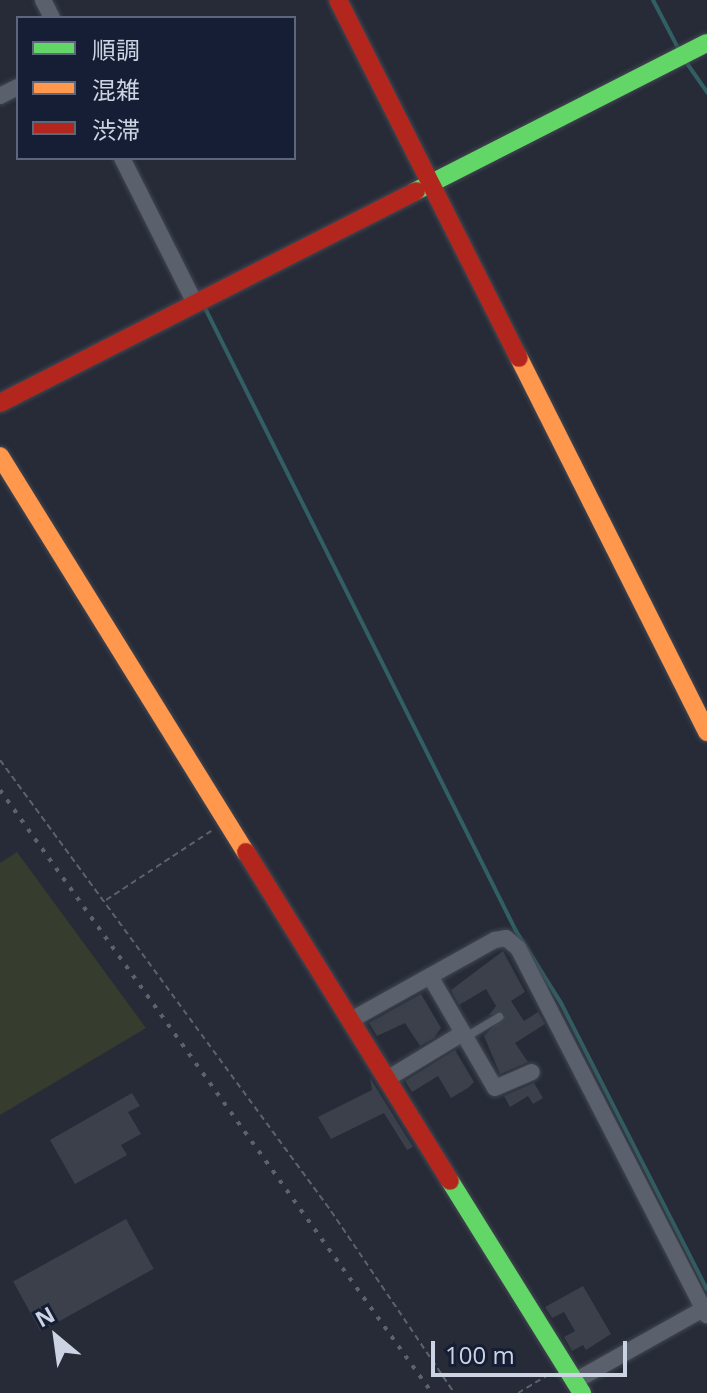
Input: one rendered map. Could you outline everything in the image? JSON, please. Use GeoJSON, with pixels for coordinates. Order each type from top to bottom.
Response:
{"type":"FeatureCollection","features":[{"type":"Feature","properties":{"kind":"street"},"geometry":{"type":"LineString","coordinates":[[338,0],[707,732]]}},
{"type":"Feature","properties":{"kind":"street"},"geometry":{"type":"LineString","coordinates":[[0,403],[707,43]]}},
{"type":"Feature","properties":{"kind":"street"},"geometry":{"type":"LineString","coordinates":[[123,160],[195,303]]}},
{"type":"Feature","properties":{"kind":"street"},"geometry":{"type":"LineString","coordinates":[[0,456],[578,1387],[706,1310],[518,948],[506,938],[495,940],[351,1020]]}},
{"type":"Feature","properties":{"kind":"street"},"geometry":{"type":"LineString","coordinates":[[430,976],[500,1091],[532,1072]]}},
{"type":"Feature","properties":{"kind":"street"},"geometry":{"type":"LineString","coordinates":[[387,1079],[464,1035]]}},
{"type":"Feature","properties":{"kind":"lane"},"geometry":{"type":"LineString","coordinates":[[464,1035],[499,1017]]}},
{"type":"Feature","properties":{"kind":"path"},"geometry":{"type":"LineString","coordinates":[[0,760],[331,1211],[454,1393]]}},
{"type":"Feature","properties":{"kind":"path"},"geometry":{"type":"LineString","coordinates":[[105,901],[228,821]]}},
{"type":"Feature","properties":{"kind":"path"},"geometry":{"type":"LineString","coordinates":[[518,1393],[564,1365]]}},
{"type":"Feature","properties":{"kind":"green space"},"geometry":{"type":"Polygon","coordinates":[[[17,852],[146,1028],[0,1115],[0,863],[17,852]]]}},
{"type":"Feature","properties":{"kind":"building"},"geometry":{"type":"Polygon","coordinates":[[[503,951],[525,992],[511,1001],[524,1021],[538,1012],[545,1024],[515,1043],[528,1062],[500,1074],[484,1036],[505,1014],[489,1015],[496,1006],[486,989],[459,1005],[451,990],[503,951]]]}},
{"type":"Feature","properties":{"kind":"building"},"geometry":{"type":"Polygon","coordinates":[[[421,994],[441,1028],[434,1038],[420,1046],[405,1023],[377,1036],[369,1023],[421,994]]]}},
{"type":"Feature","properties":{"kind":"building"},"geometry":{"type":"Polygon","coordinates":[[[455,1050],[474,1082],[468,1088],[451,1098],[438,1076],[412,1092],[405,1081],[455,1050]]]}},
{"type":"Feature","properties":{"kind":"building"},"geometry":{"type":"Polygon","coordinates":[[[370,1078],[413,1147],[407,1150],[384,1113],[331,1139],[318,1117],[372,1090],[370,1078]]]}},
{"type":"Feature","properties":{"kind":"building"},"geometry":{"type":"Polygon","coordinates":[[[534,1083],[543,1098],[533,1104],[528,1096],[510,1107],[504,1096],[534,1083]]]}},
{"type":"Feature","properties":{"kind":"building"},"geometry":{"type":"Polygon","coordinates":[[[132,1093],[140,1106],[128,1112],[141,1134],[121,1145],[127,1155],[75,1184],[50,1140],[132,1093]]]}},
{"type":"Feature","properties":{"kind":"building"},"geometry":{"type":"Polygon","coordinates":[[[126,1219],[154,1269],[41,1331],[13,1282],[126,1219]]]}},
{"type":"Feature","properties":{"kind":"building"},"geometry":{"type":"Polygon","coordinates":[[[583,1286],[611,1334],[586,1350],[583,1345],[572,1351],[564,1337],[575,1331],[564,1312],[552,1318],[545,1307],[583,1286]]]}},
{"type":"Feature","properties":{"kind":"waterway"},"geometry":{"type":"LineString","coordinates":[[653,0],[678,48]]}},
{"type":"Feature","properties":{"kind":"waterway"},"geometry":{"type":"LineString","coordinates":[[686,62],[707,92]]}},
{"type":"Feature","properties":{"kind":"waterway"},"geometry":{"type":"LineString","coordinates":[[204,306],[516,931],[561,1003],[707,1289]]}},
{"type":"Feature","properties":{"kind":"railway"},"geometry":{"type":"LineString","coordinates":[[0,790],[432,1393]]}},
{"type":"Feature","properties":{"kind":"traffic: fast"},"geometry":{"type":"LineString","coordinates":[[416,191],[707,43]]}},
{"type":"Feature","properties":{"kind":"traffic: fast"},"geometry":{"type":"LineString","coordinates":[[450,1181],[582,1393]]}},
{"type":"Feature","properties":{"kind":"traffic: slow"},"geometry":{"type":"LineString","coordinates":[[519,358],[707,732]]}},
{"type":"Feature","properties":{"kind":"traffic: slow"},"geometry":{"type":"LineString","coordinates":[[0,456],[246,852]]}},
{"type":"Feature","properties":{"kind":"traffic: jam"},"geometry":{"type":"LineString","coordinates":[[338,0],[519,358]]}},
{"type":"Feature","properties":{"kind":"traffic: jam"},"geometry":{"type":"LineString","coordinates":[[0,403],[416,191]]}},
{"type":"Feature","properties":{"kind":"traffic: jam"},"geometry":{"type":"LineString","coordinates":[[246,852],[450,1181]]}}]}
